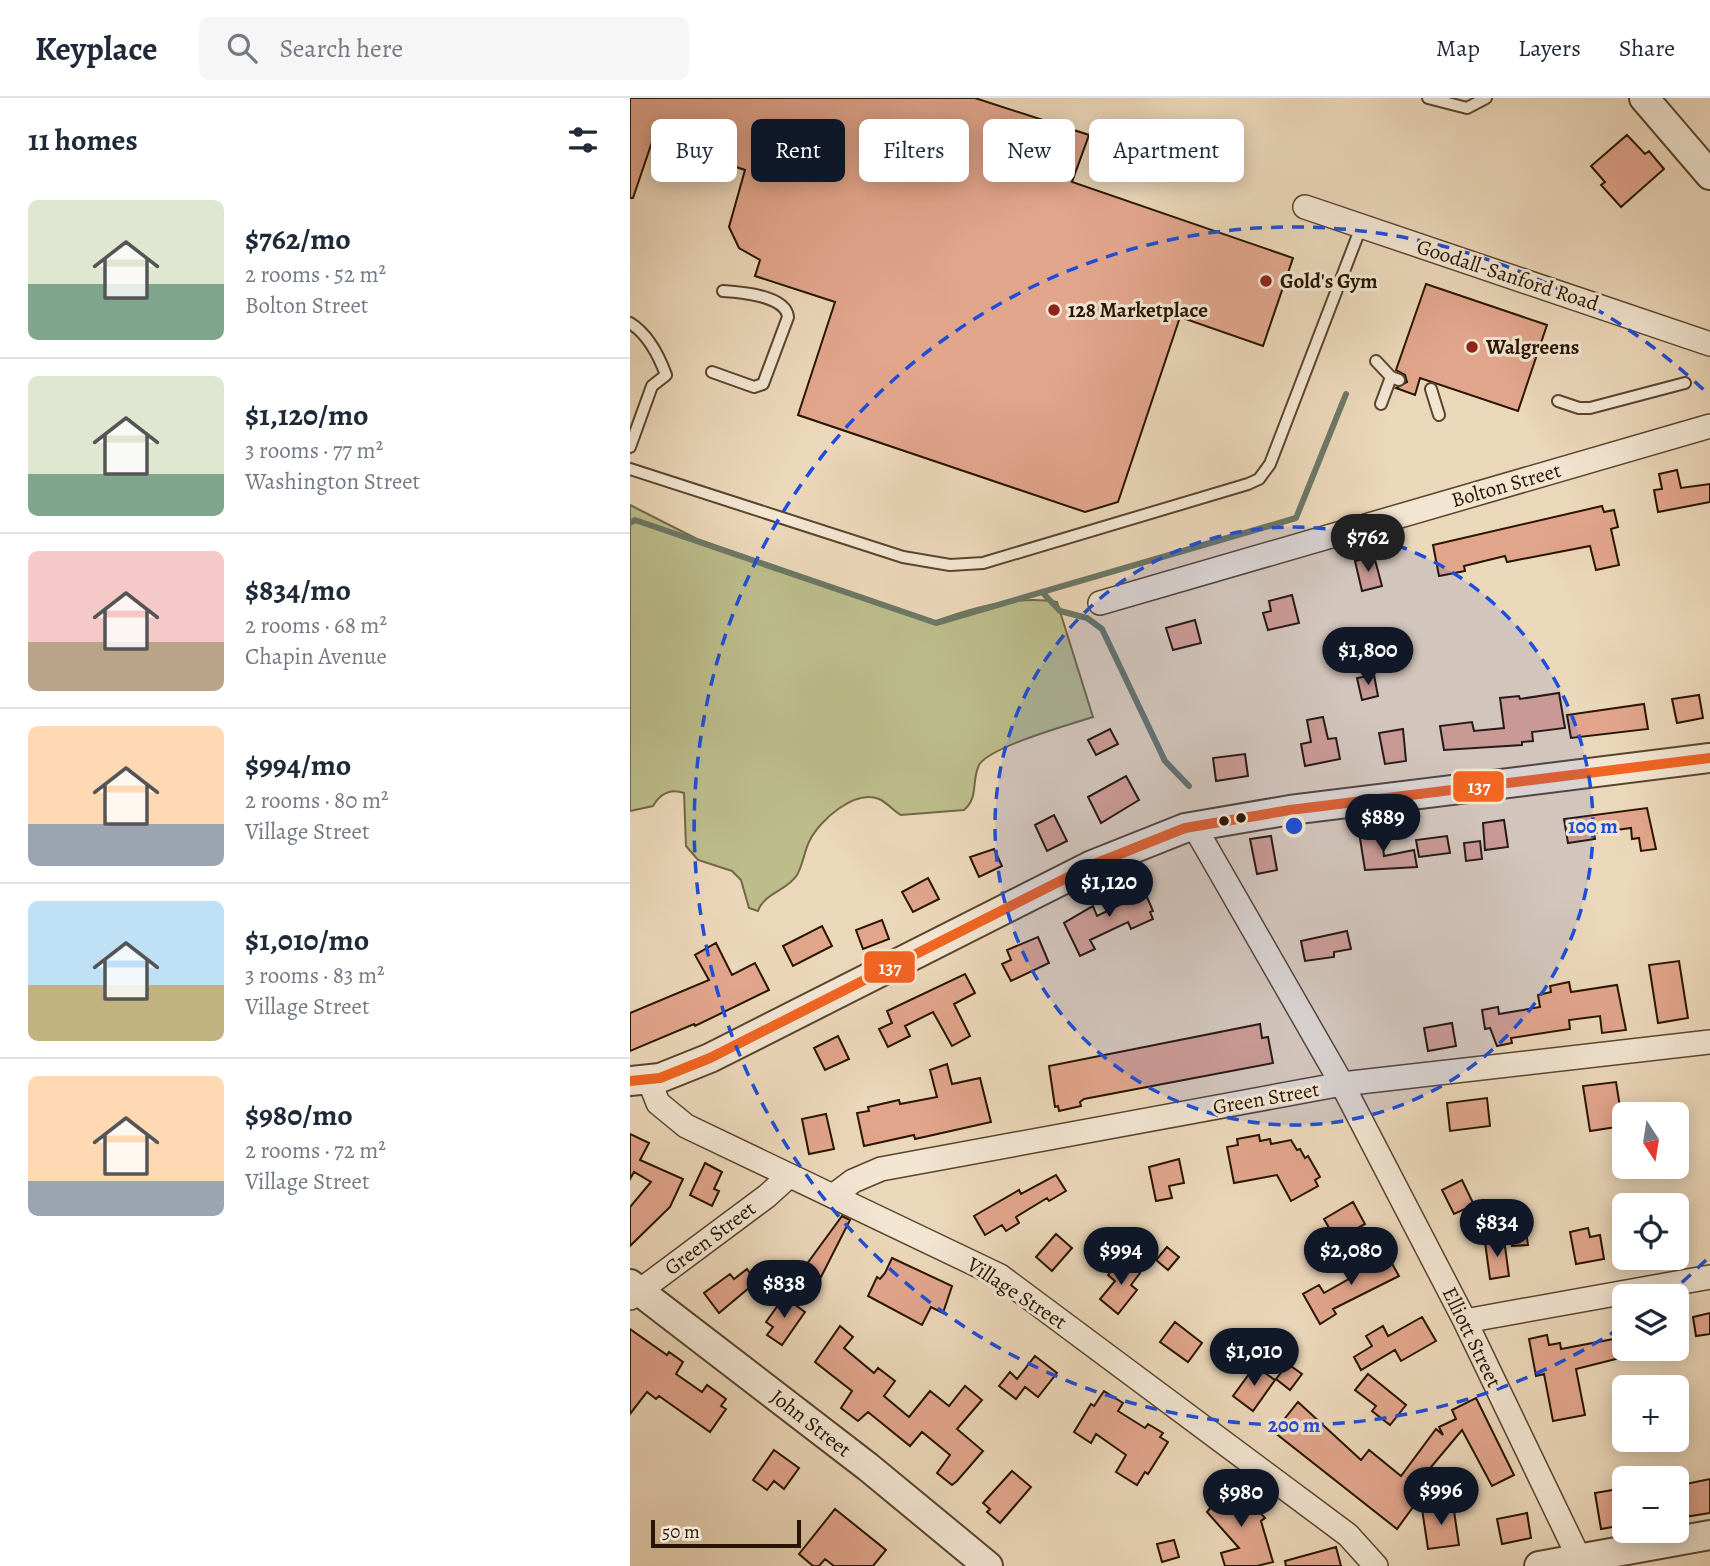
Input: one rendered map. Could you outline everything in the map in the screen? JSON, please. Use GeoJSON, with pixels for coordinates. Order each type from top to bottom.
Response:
{"type":"FeatureCollection","features":[{"type":"Feature","properties":{"kind":"street"},"geometry":{"type":"LineString","coordinates":[[1644,98],[1710,175]]}},
{"type":"Feature","properties":{"kind":"street","name":"Goodall-Sanford Road"},"geometry":{"type":"LineString","coordinates":[[1305,207],[1710,344]]}},
{"type":"Feature","properties":{"kind":"street","name":"Bolton Street"},"geometry":{"type":"LineString","coordinates":[[1100,603],[1710,426]]}},
{"type":"Feature","properties":{"kind":"street"},"geometry":{"type":"LineString","coordinates":[[639,1081],[710,1058],[1113,855],[1194,826],[1290,810],[1710,758]]}},
{"type":"Feature","properties":{"kind":"street","name":"Elliott Street"},"geometry":{"type":"LineString","coordinates":[[1194,826],[1342,1084],[1465,1321],[1579,1558]]}},
{"type":"Feature","properties":{"kind":"street","name":"Green Street"},"geometry":{"type":"LineString","coordinates":[[833,1196],[853,1181],[881,1169],[1342,1084],[1710,1042]]}},
{"type":"Feature","properties":{"kind":"street","name":"Village Street"},"geometry":{"type":"LineString","coordinates":[[639,1081],[675,1119],[1000,1276],[1348,1535],[1376,1566]]}},
{"type":"Feature","properties":{"kind":"street","name":"Green Street"},"geometry":{"type":"LineString","coordinates":[[633,1292],[767,1196],[789,1176]]}},
{"type":"Feature","properties":{"kind":"street"},"geometry":{"type":"LineString","coordinates":[[1465,1321],[1710,1276]]}},
{"type":"Feature","properties":{"kind":"street","name":"John Street"},"geometry":{"type":"LineString","coordinates":[[633,1292],[848,1451],[988,1566]]}},
{"type":"Feature","properties":{"kind":"street"},"geometry":{"type":"LineString","coordinates":[[1539,1566],[1579,1558],[1634,1558],[1710,1535]]}},
{"type":"Feature","properties":{"kind":"lane"},"geometry":{"type":"LineString","coordinates":[[1428,98],[1468,108],[1486,98]]}},
{"type":"Feature","properties":{"kind":"lane"},"geometry":{"type":"LineString","coordinates":[[630,470],[903,557],[950,565],[983,563],[1248,484],[1259,479],[1270,464],[1361,227]]}},
{"type":"Feature","properties":{"kind":"lane"},"geometry":{"type":"LineString","coordinates":[[712,372],[754,387],[763,384],[788,317],[782,305],[740,292],[723,291]]}},
{"type":"Feature","properties":{"kind":"lane"},"geometry":{"type":"LineString","coordinates":[[630,323],[640,330],[655,350],[666,375],[652,386],[630,447]]}},
{"type":"Feature","properties":{"kind":"lane"},"geometry":{"type":"LineString","coordinates":[[1376,361],[1395,378],[1381,404]]}},
{"type":"Feature","properties":{"kind":"lane"},"geometry":{"type":"LineString","coordinates":[[1558,401],[1586,408],[1685,383]]}},
{"type":"Feature","properties":{"kind":"lane"},"geometry":{"type":"LineString","coordinates":[[1430,389],[1439,415]]}},
{"type":"Feature","properties":{"kind":"green space"},"geometry":{"type":"Polygon","coordinates":[[[630,505],[697,539],[934,622],[995,604],[1027,600],[1057,602],[1093,717],[1032,737],[986,758],[979,765],[972,800],[964,810],[901,815],[879,799],[860,798],[849,802],[839,808],[815,832],[793,880],[765,900],[758,911],[749,908],[741,880],[732,871],[698,860],[686,846],[684,793],[670,792],[662,795],[653,806],[630,811],[630,505]]]}},
{"type":"Feature","properties":{"kind":"building","name":"128 Marketplace"},"geometry":{"type":"Polygon","coordinates":[[[630,98],[975,98],[1040,119],[983,119],[983,182],[1072,182],[1293,258],[1263,346],[1180,317],[1118,502],[1085,512],[798,415],[835,302],[755,276],[760,260],[739,248],[729,227],[745,170],[737,167],[737,119],[651,119],[651,145],[633,198],[630,198],[630,98]]]}},
{"type":"Feature","properties":{"kind":"building","name":"128 Marketplace"},"geometry":{"type":"Polygon","coordinates":[[[1075,130],[1089,135],[1075,174],[1075,130]]]}},
{"type":"Feature","properties":{"kind":"building"},"geometry":{"type":"Polygon","coordinates":[[[1627,135],[1645,154],[1649,151],[1664,169],[1621,207],[1601,185],[1605,182],[1591,166],[1627,135]]]}},
{"type":"Feature","properties":{"kind":"building","name":"Walgreens"},"geometry":{"type":"Polygon","coordinates":[[[1426,284],[1547,325],[1518,411],[1420,378],[1415,395],[1396,388],[1407,382],[1405,375],[1396,370],[1426,284]]]}},
{"type":"Feature","properties":{"kind":"building"},"geometry":{"type":"Polygon","coordinates":[[[1677,470],[1681,488],[1710,484],[1710,502],[1658,512],[1654,490],[1662,489],[1659,474],[1677,470]]]}},
{"type":"Feature","properties":{"kind":"building"},"geometry":{"type":"Polygon","coordinates":[[[1602,506],[1604,512],[1614,510],[1618,527],[1611,529],[1619,565],[1596,570],[1590,546],[1507,562],[1505,556],[1464,566],[1465,571],[1439,576],[1433,545],[1602,506]]]}},
{"type":"Feature","properties":{"kind":"building"},"geometry":{"type":"Polygon","coordinates":[[[1374,556],[1382,586],[1362,591],[1355,561],[1374,556]]]}},
{"type":"Feature","properties":{"kind":"building"},"geometry":{"type":"Polygon","coordinates":[[[1292,595],[1299,623],[1268,630],[1263,613],[1271,611],[1269,601],[1292,595]]]}},
{"type":"Feature","properties":{"kind":"building"},"geometry":{"type":"Polygon","coordinates":[[[1195,620],[1201,643],[1173,650],[1166,628],[1195,620]]]}},
{"type":"Feature","properties":{"kind":"building"},"geometry":{"type":"Polygon","coordinates":[[[1374,675],[1378,696],[1362,700],[1357,678],[1374,675]]]}},
{"type":"Feature","properties":{"kind":"building"},"geometry":{"type":"Polygon","coordinates":[[[1559,693],[1565,728],[1532,732],[1533,741],[1522,742],[1522,745],[1444,750],[1440,726],[1472,722],[1474,731],[1504,728],[1500,698],[1519,696],[1520,699],[1559,693]]]}},
{"type":"Feature","properties":{"kind":"building"},"geometry":{"type":"Polygon","coordinates":[[[1699,695],[1703,718],[1677,723],[1672,699],[1699,695]]]}},
{"type":"Feature","properties":{"kind":"building"},"geometry":{"type":"Polygon","coordinates":[[[1644,704],[1648,729],[1571,738],[1567,715],[1644,704]]]}},
{"type":"Feature","properties":{"kind":"building"},"geometry":{"type":"Polygon","coordinates":[[[1323,717],[1328,739],[1336,738],[1340,759],[1305,766],[1301,744],[1311,742],[1307,720],[1323,717]]]}},
{"type":"Feature","properties":{"kind":"building"},"geometry":{"type":"Polygon","coordinates":[[[1110,729],[1118,744],[1096,755],[1088,740],[1110,729]]]}},
{"type":"Feature","properties":{"kind":"building"},"geometry":{"type":"Polygon","coordinates":[[[1403,729],[1406,761],[1385,764],[1379,733],[1403,729]]]}},
{"type":"Feature","properties":{"kind":"building"},"geometry":{"type":"Polygon","coordinates":[[[1245,754],[1248,776],[1216,781],[1213,758],[1245,754]]]}},
{"type":"Feature","properties":{"kind":"building"},"geometry":{"type":"Polygon","coordinates":[[[1126,776],[1139,800],[1101,823],[1088,797],[1126,776]]]}},
{"type":"Feature","properties":{"kind":"building"},"geometry":{"type":"Polygon","coordinates":[[[1647,808],[1656,849],[1641,851],[1639,838],[1632,839],[1631,828],[1594,833],[1595,839],[1568,843],[1564,819],[1647,808]]]}},
{"type":"Feature","properties":{"kind":"building"},"geometry":{"type":"Polygon","coordinates":[[[1054,815],[1067,841],[1047,851],[1035,825],[1054,815]]]}},
{"type":"Feature","properties":{"kind":"building"},"geometry":{"type":"Polygon","coordinates":[[[1504,820],[1508,847],[1485,850],[1483,823],[1504,820]]]}},
{"type":"Feature","properties":{"kind":"building"},"geometry":{"type":"Polygon","coordinates":[[[1381,829],[1384,856],[1414,850],[1417,867],[1365,870],[1359,832],[1381,829]]]}},
{"type":"Feature","properties":{"kind":"building"},"geometry":{"type":"Polygon","coordinates":[[[1271,836],[1277,870],[1257,874],[1250,839],[1271,836]]]}},
{"type":"Feature","properties":{"kind":"building"},"geometry":{"type":"Polygon","coordinates":[[[1447,836],[1450,853],[1419,857],[1416,840],[1447,836]]]}},
{"type":"Feature","properties":{"kind":"building"},"geometry":{"type":"Polygon","coordinates":[[[1480,841],[1482,859],[1466,861],[1464,843],[1480,841]]]}},
{"type":"Feature","properties":{"kind":"building"},"geometry":{"type":"Polygon","coordinates":[[[994,849],[1002,866],[979,877],[970,857],[994,849]]]}},
{"type":"Feature","properties":{"kind":"building"},"geometry":{"type":"Polygon","coordinates":[[[928,878],[939,899],[913,912],[902,892],[928,878]]]}},
{"type":"Feature","properties":{"kind":"building"},"geometry":{"type":"Polygon","coordinates":[[[1141,883],[1153,911],[1150,912],[1153,919],[1131,929],[1128,922],[1090,940],[1095,949],[1080,956],[1064,923],[1093,906],[1097,916],[1128,901],[1123,890],[1141,883]]]}},
{"type":"Feature","properties":{"kind":"building"},"geometry":{"type":"Polygon","coordinates":[[[882,920],[889,939],[863,949],[856,930],[882,920]]]}},
{"type":"Feature","properties":{"kind":"building"},"geometry":{"type":"Polygon","coordinates":[[[822,926],[832,946],[793,966],[783,946],[822,926]]]}},
{"type":"Feature","properties":{"kind":"building"},"geometry":{"type":"Polygon","coordinates":[[[1347,931],[1351,949],[1334,952],[1334,957],[1305,961],[1301,941],[1347,931]]]}},
{"type":"Feature","properties":{"kind":"building"},"geometry":{"type":"Polygon","coordinates":[[[1038,937],[1049,963],[1011,981],[1002,964],[1011,960],[1007,950],[1038,937]]]}},
{"type":"Feature","properties":{"kind":"building"},"geometry":{"type":"Polygon","coordinates":[[[716,943],[732,975],[755,963],[769,990],[695,1026],[694,1024],[630,1051],[630,1013],[709,980],[695,955],[716,943]]]}},
{"type":"Feature","properties":{"kind":"building"},"geometry":{"type":"Polygon","coordinates":[[[1679,961],[1688,1018],[1658,1023],[1649,965],[1679,961]]]}},
{"type":"Feature","properties":{"kind":"building"},"geometry":{"type":"Polygon","coordinates":[[[965,974],[975,993],[954,1004],[970,1036],[952,1046],[933,1012],[905,1026],[910,1036],[888,1047],[879,1029],[892,1023],[887,1011],[965,974]]]}},
{"type":"Feature","properties":{"kind":"building"},"geometry":{"type":"Polygon","coordinates":[[[1569,982],[1571,992],[1617,985],[1626,1030],[1602,1033],[1600,1016],[1569,1020],[1570,1029],[1511,1038],[1512,1043],[1497,1046],[1490,1028],[1485,1029],[1482,1010],[1498,1007],[1499,1014],[1540,1007],[1538,995],[1551,992],[1550,986],[1569,982]]]}},
{"type":"Feature","properties":{"kind":"building"},"geometry":{"type":"Polygon","coordinates":[[[1452,1023],[1456,1046],[1428,1051],[1424,1028],[1452,1023]]]}},
{"type":"Feature","properties":{"kind":"building"},"geometry":{"type":"Polygon","coordinates":[[[1260,1024],[1262,1038],[1268,1037],[1273,1063],[1084,1099],[1080,1102],[1081,1106],[1059,1111],[1058,1106],[1055,1107],[1049,1066],[1260,1024]]]}},
{"type":"Feature","properties":{"kind":"building"},"geometry":{"type":"Polygon","coordinates":[[[838,1036],[849,1059],[825,1070],[814,1048],[838,1036]]]}},
{"type":"Feature","properties":{"kind":"building"},"geometry":{"type":"Polygon","coordinates":[[[947,1064],[952,1084],[980,1078],[991,1122],[915,1139],[914,1135],[864,1146],[857,1113],[869,1111],[868,1107],[899,1100],[900,1104],[937,1097],[930,1070],[947,1064]]]}},
{"type":"Feature","properties":{"kind":"building"},"geometry":{"type":"Polygon","coordinates":[[[1616,1082],[1619,1102],[1612,1102],[1612,1128],[1590,1131],[1583,1086],[1616,1082]]]}},
{"type":"Feature","properties":{"kind":"building"},"geometry":{"type":"Polygon","coordinates":[[[1487,1098],[1490,1126],[1450,1131],[1447,1103],[1487,1098]]]}},
{"type":"Feature","properties":{"kind":"building"},"geometry":{"type":"Polygon","coordinates":[[[826,1114],[834,1149],[809,1154],[802,1119],[826,1114]]]}},
{"type":"Feature","properties":{"kind":"building"},"geometry":{"type":"Polygon","coordinates":[[[630,1134],[649,1143],[640,1160],[683,1179],[670,1207],[630,1246],[630,1207],[651,1182],[634,1172],[630,1179],[630,1134]]]}},
{"type":"Feature","properties":{"kind":"building"},"geometry":{"type":"Polygon","coordinates":[[[1259,1135],[1260,1141],[1270,1139],[1271,1144],[1291,1140],[1305,1158],[1308,1156],[1320,1177],[1315,1180],[1318,1186],[1291,1201],[1277,1175],[1234,1183],[1227,1147],[1238,1145],[1237,1139],[1259,1135]]]}},
{"type":"Feature","properties":{"kind":"building"},"geometry":{"type":"Polygon","coordinates":[[[1179,1159],[1184,1183],[1169,1186],[1172,1198],[1156,1201],[1149,1167],[1179,1159]]]}},
{"type":"Feature","properties":{"kind":"building"},"geometry":{"type":"Polygon","coordinates":[[[705,1163],[722,1172],[714,1189],[719,1191],[712,1206],[690,1195],[705,1163]]]}},
{"type":"Feature","properties":{"kind":"building"},"geometry":{"type":"Polygon","coordinates":[[[1056,1175],[1066,1191],[1049,1201],[1047,1198],[1016,1217],[1019,1223],[1006,1231],[1002,1225],[985,1235],[974,1216],[1019,1190],[1021,1194],[1056,1175]]]}},
{"type":"Feature","properties":{"kind":"building"},"geometry":{"type":"Polygon","coordinates":[[[1462,1180],[1474,1205],[1454,1214],[1442,1190],[1462,1180]]]}},
{"type":"Feature","properties":{"kind":"building"},"geometry":{"type":"Polygon","coordinates":[[[1353,1202],[1365,1224],[1336,1240],[1324,1219],[1353,1202]]]}},
{"type":"Feature","properties":{"kind":"building"},"geometry":{"type":"Polygon","coordinates":[[[842,1216],[850,1220],[821,1277],[804,1268],[842,1216]]]}},
{"type":"Feature","properties":{"kind":"building"},"geometry":{"type":"Polygon","coordinates":[[[1525,1224],[1528,1245],[1512,1246],[1510,1225],[1525,1224]]]}},
{"type":"Feature","properties":{"kind":"building"},"geometry":{"type":"Polygon","coordinates":[[[1588,1228],[1590,1237],[1600,1235],[1604,1259],[1576,1264],[1570,1232],[1588,1228]]]}},
{"type":"Feature","properties":{"kind":"building"},"geometry":{"type":"Polygon","coordinates":[[[1056,1234],[1072,1248],[1052,1271],[1036,1257],[1056,1234]]]}},
{"type":"Feature","properties":{"kind":"building"},"geometry":{"type":"Polygon","coordinates":[[[1504,1239],[1509,1276],[1490,1279],[1485,1242],[1504,1239]]]}},
{"type":"Feature","properties":{"kind":"building"},"geometry":{"type":"Polygon","coordinates":[[[1167,1247],[1179,1257],[1168,1270],[1156,1260],[1167,1247]]]}},
{"type":"Feature","properties":{"kind":"building"},"geometry":{"type":"Polygon","coordinates":[[[1386,1253],[1399,1276],[1333,1309],[1336,1314],[1320,1324],[1303,1294],[1319,1285],[1324,1293],[1354,1276],[1352,1271],[1386,1253]]]}},
{"type":"Feature","properties":{"kind":"building"},"geometry":{"type":"Polygon","coordinates":[[[892,1258],[952,1286],[943,1313],[931,1307],[922,1325],[868,1296],[877,1277],[880,1279],[885,1273],[892,1258]]]}},
{"type":"Feature","properties":{"kind":"building"},"geometry":{"type":"Polygon","coordinates":[[[1121,1259],[1140,1273],[1131,1285],[1137,1290],[1118,1314],[1100,1299],[1115,1281],[1108,1275],[1121,1259]]]}},
{"type":"Feature","properties":{"kind":"building"},"geometry":{"type":"Polygon","coordinates":[[[747,1269],[756,1282],[719,1313],[704,1293],[730,1274],[734,1279],[747,1269]]]}},
{"type":"Feature","properties":{"kind":"building"},"geometry":{"type":"Polygon","coordinates":[[[784,1297],[805,1312],[782,1345],[767,1335],[773,1327],[766,1322],[784,1297]]]}},
{"type":"Feature","properties":{"kind":"building"},"geometry":{"type":"Polygon","coordinates":[[[1710,1313],[1710,1334],[1696,1336],[1693,1317],[1710,1313]]]}},
{"type":"Feature","properties":{"kind":"building"},"geometry":{"type":"Polygon","coordinates":[[[1422,1317],[1436,1341],[1401,1361],[1395,1350],[1361,1370],[1354,1357],[1372,1346],[1366,1336],[1383,1326],[1388,1336],[1422,1317]]]}},
{"type":"Feature","properties":{"kind":"building"},"geometry":{"type":"Polygon","coordinates":[[[1175,1322],[1202,1343],[1188,1362],[1160,1342],[1175,1322]]]}},
{"type":"Feature","properties":{"kind":"building"},"geometry":{"type":"Polygon","coordinates":[[[840,1326],[853,1337],[844,1348],[874,1373],[878,1368],[895,1381],[884,1396],[909,1417],[930,1391],[949,1406],[965,1386],[982,1400],[957,1429],[983,1451],[952,1485],[937,1473],[950,1455],[922,1432],[910,1446],[868,1412],[858,1421],[841,1408],[852,1391],[815,1362],[840,1326]]]}},
{"type":"Feature","properties":{"kind":"building"},"geometry":{"type":"Polygon","coordinates":[[[630,1329],[667,1355],[669,1352],[683,1362],[676,1374],[702,1392],[707,1385],[726,1399],[721,1406],[726,1409],[710,1432],[659,1396],[656,1399],[647,1392],[630,1414],[630,1329]]]}},
{"type":"Feature","properties":{"kind":"building"},"geometry":{"type":"Polygon","coordinates":[[[1547,1335],[1549,1345],[1560,1343],[1561,1349],[1612,1339],[1612,1360],[1576,1369],[1585,1415],[1553,1421],[1544,1374],[1536,1376],[1529,1339],[1547,1335]]]}},
{"type":"Feature","properties":{"kind":"building"},"geometry":{"type":"Polygon","coordinates":[[[1035,1356],[1057,1373],[1038,1397],[1025,1387],[1016,1399],[999,1386],[1010,1372],[1017,1379],[1035,1356]]]}},
{"type":"Feature","properties":{"kind":"building"},"geometry":{"type":"Polygon","coordinates":[[[1288,1364],[1302,1374],[1290,1390],[1276,1379],[1288,1364]]]}},
{"type":"Feature","properties":{"kind":"building"},"geometry":{"type":"Polygon","coordinates":[[[1255,1366],[1275,1380],[1253,1411],[1233,1396],[1255,1366]]]}},
{"type":"Feature","properties":{"kind":"building"},"geometry":{"type":"Polygon","coordinates":[[[1368,1374],[1406,1405],[1390,1425],[1372,1411],[1376,1406],[1355,1390],[1368,1374]]]}},
{"type":"Feature","properties":{"kind":"building"},"geometry":{"type":"Polygon","coordinates":[[[1104,1391],[1123,1403],[1118,1411],[1145,1428],[1148,1424],[1163,1433],[1160,1437],[1168,1442],[1148,1474],[1145,1472],[1137,1485],[1116,1472],[1126,1455],[1096,1434],[1091,1443],[1074,1432],[1091,1404],[1094,1406],[1104,1391]]]}},
{"type":"Feature","properties":{"kind":"building"},"geometry":{"type":"Polygon","coordinates":[[[1476,1398],[1514,1475],[1492,1486],[1462,1430],[1416,1485],[1424,1492],[1397,1529],[1274,1432],[1298,1402],[1361,1460],[1369,1450],[1401,1476],[1436,1429],[1443,1435],[1439,1427],[1456,1419],[1452,1410],[1476,1398]]]}},
{"type":"Feature","properties":{"kind":"building"},"geometry":{"type":"Polygon","coordinates":[[[774,1450],[799,1468],[784,1489],[774,1481],[767,1490],[753,1480],[774,1450]]]}},
{"type":"Feature","properties":{"kind":"building"},"geometry":{"type":"Polygon","coordinates":[[[1012,1471],[1031,1487],[1000,1523],[987,1512],[990,1509],[983,1503],[1012,1471]]]}},
{"type":"Feature","properties":{"kind":"building"},"geometry":{"type":"Polygon","coordinates":[[[1710,1479],[1710,1513],[1689,1516],[1689,1483],[1710,1479]]]}},
{"type":"Feature","properties":{"kind":"building"},"geometry":{"type":"Polygon","coordinates":[[[1229,1485],[1240,1494],[1242,1492],[1265,1518],[1261,1521],[1273,1562],[1257,1566],[1225,1566],[1221,1553],[1239,1548],[1207,1512],[1229,1485]]]}},
{"type":"Feature","properties":{"kind":"building"},"geometry":{"type":"Polygon","coordinates":[[[1612,1490],[1612,1527],[1601,1529],[1595,1493],[1612,1490]]]}},
{"type":"Feature","properties":{"kind":"building"},"geometry":{"type":"Polygon","coordinates":[[[1453,1504],[1459,1545],[1428,1549],[1422,1509],[1453,1504]]]}},
{"type":"Feature","properties":{"kind":"building"},"geometry":{"type":"Polygon","coordinates":[[[835,1509],[886,1550],[873,1566],[834,1566],[825,1559],[819,1566],[813,1566],[799,1554],[835,1509]]]}},
{"type":"Feature","properties":{"kind":"building"},"geometry":{"type":"Polygon","coordinates":[[[1527,1513],[1531,1538],[1502,1544],[1497,1519],[1527,1513]]]}},
{"type":"Feature","properties":{"kind":"building"},"geometry":{"type":"Polygon","coordinates":[[[1174,1540],[1179,1557],[1162,1562],[1157,1544],[1174,1540]]]}},
{"type":"Feature","properties":{"kind":"building"},"geometry":{"type":"Polygon","coordinates":[[[1336,1547],[1341,1566],[1286,1566],[1285,1561],[1336,1547]]]}},
{"type":"Feature","properties":{"kind":"waterway"},"geometry":{"type":"LineString","coordinates":[[630,523],[635,520],[936,623],[1296,518],[1346,394]]}},
{"type":"Feature","properties":{"kind":"waterway"},"geometry":{"type":"LineString","coordinates":[[1042,592],[1060,611],[1087,618],[1102,629],[1165,761],[1189,786]]}},
{"type":"Feature","properties":{"kind":"transit line","name":"137"},"geometry":{"type":"LineString","coordinates":[[630,1081],[660,1078],[710,1058],[1092,865],[1185,828],[1290,810],[1710,758]]}},
{"type":"Feature","properties":{"kind":"place","name":"Gold's Gym"},"geometry":{"type":"Point","coordinates":[1266,281]}},
{"type":"Feature","properties":{"kind":"place","name":"128 Marketplace"},"geometry":{"type":"Point","coordinates":[1054,310]}},
{"type":"Feature","properties":{"kind":"place","name":"Walgreens"},"geometry":{"type":"Point","coordinates":[1472,347]}}]}
